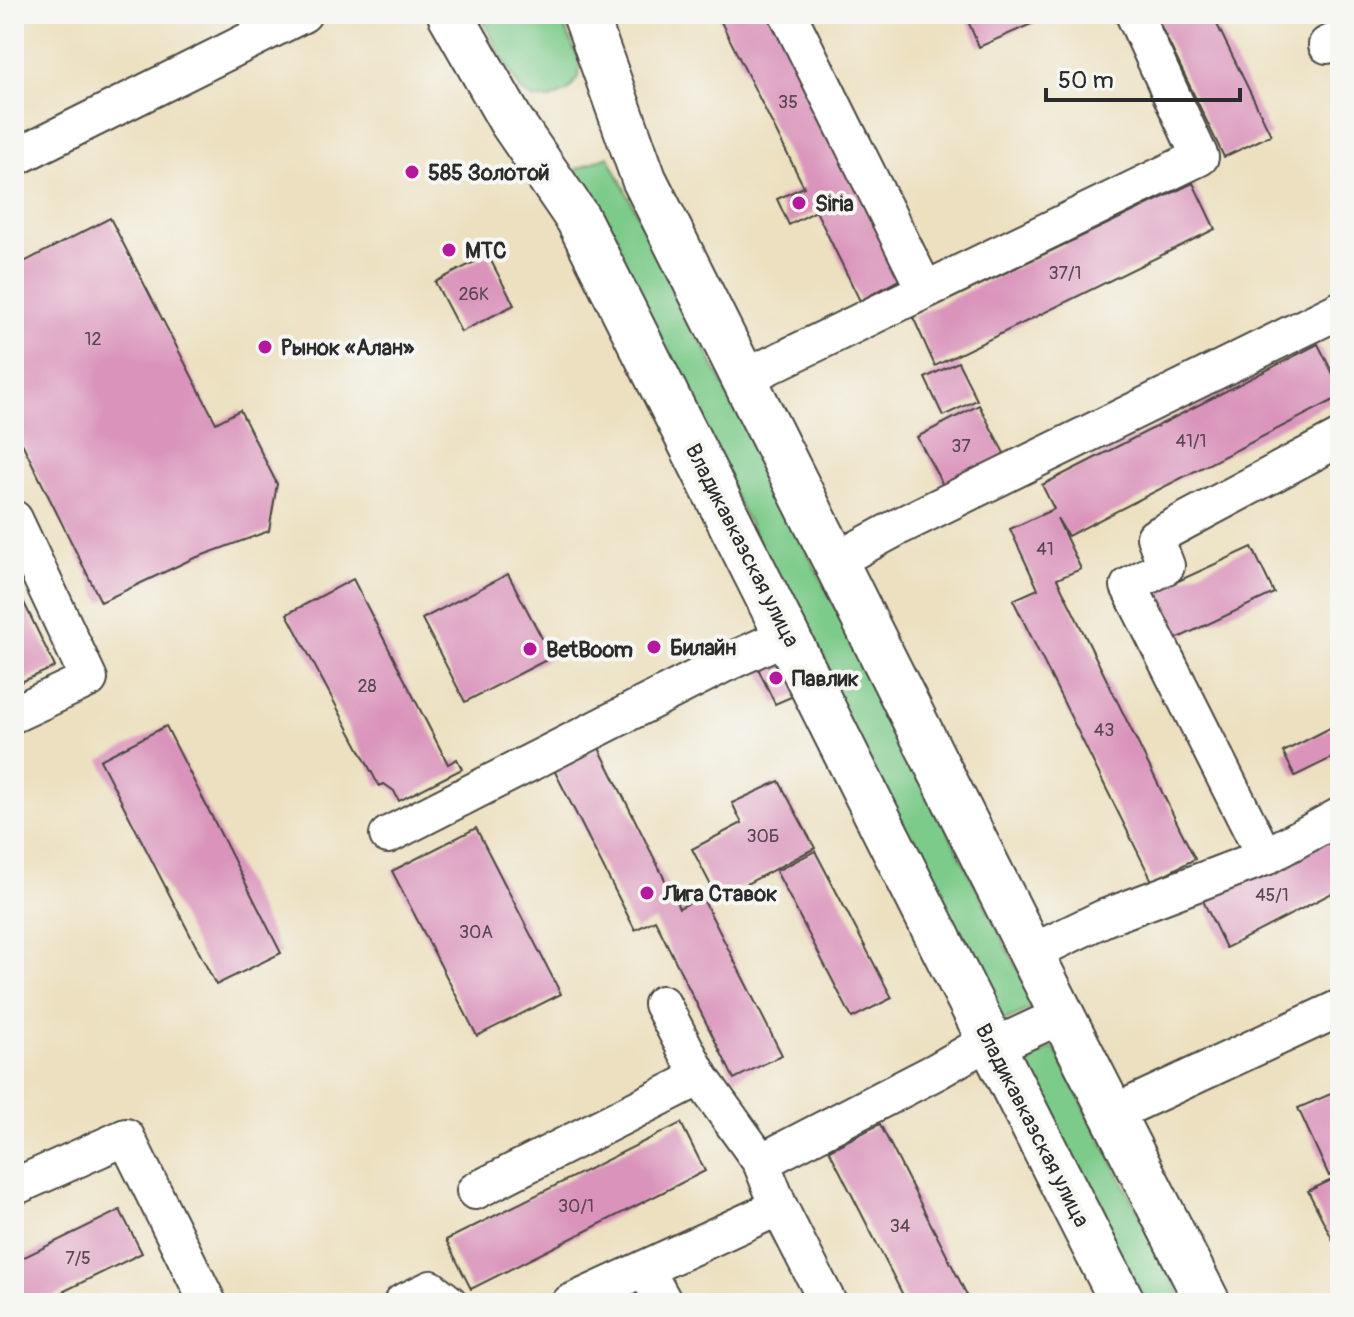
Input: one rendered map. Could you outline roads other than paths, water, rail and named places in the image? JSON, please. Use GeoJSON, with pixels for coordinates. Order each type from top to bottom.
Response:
{"type":"FeatureCollection","features":[{"type":"Feature","properties":{"kind":"main road","name":"Владикавказская улица"},"geometry":{"type":"LineString","coordinates":[[450,14],[511,121],[578,219],[1123,1303]]}},
{"type":"Feature","properties":{"kind":"main road"},"geometry":{"type":"LineString","coordinates":[[585,14],[644,179],[1208,1303]]}},
{"type":"Feature","properties":{"kind":"street"},"geometry":{"type":"LineString","coordinates":[[14,158],[303,14]]}},
{"type":"Feature","properties":{"kind":"street"},"geometry":{"type":"LineString","coordinates":[[788,14],[925,290]]}},
{"type":"Feature","properties":{"kind":"street"},"geometry":{"type":"LineString","coordinates":[[744,378],[1200,157],[1134,14]]}},
{"type":"Feature","properties":{"kind":"street"},"geometry":{"type":"LineString","coordinates":[[835,561],[900,526],[1340,310]]}},
{"type":"Feature","properties":{"kind":"street"},"geometry":{"type":"LineString","coordinates":[[1265,857],[1129,586],[1166,566],[1155,537],[1340,438]]}},
{"type":"Feature","properties":{"kind":"street"},"geometry":{"type":"LineString","coordinates":[[14,519],[89,679],[14,714]]}},
{"type":"Feature","properties":{"kind":"street"},"geometry":{"type":"LineString","coordinates":[[388,835],[710,671],[788,635]]}},
{"type":"Feature","properties":{"kind":"street"},"geometry":{"type":"LineString","coordinates":[[1031,953],[1104,918],[1265,857],[1340,816]]}},
{"type":"Feature","properties":{"kind":"street"},"geometry":{"type":"LineString","coordinates":[[662,1004],[700,1077],[761,1162],[779,1207],[828,1303]]}},
{"type":"Feature","properties":{"kind":"street"},"geometry":{"type":"LineString","coordinates":[[1112,1114],[1340,1008]]}},
{"type":"Feature","properties":{"kind":"street"},"geometry":{"type":"LineString","coordinates":[[761,1162],[991,1044],[1062,1015]]}},
{"type":"Feature","properties":{"kind":"street"},"geometry":{"type":"LineString","coordinates":[[475,1191],[700,1077]]}},
{"type":"Feature","properties":{"kind":"street"},"geometry":{"type":"LineString","coordinates":[[14,1187],[126,1137],[208,1303]]}},
{"type":"Feature","properties":{"kind":"street"},"geometry":{"type":"LineString","coordinates":[[570,1303],[779,1207]]}},
{"type":"Feature","properties":{"kind":"street"},"geometry":{"type":"LineString","coordinates":[[645,1269],[664,1303]]}},
{"type":"Feature","properties":{"kind":"street"},"geometry":{"type":"LineString","coordinates":[[402,1303],[431,1289],[449,1303]]}},
{"type":"Feature","properties":{"kind":"place","name":"585 Золотой"},"geometry":{"type":"Point","coordinates":[412,172]}},
{"type":"Feature","properties":{"kind":"place","name":"Siria"},"geometry":{"type":"Point","coordinates":[799,203]}},
{"type":"Feature","properties":{"kind":"place","name":"МТС"},"geometry":{"type":"Point","coordinates":[449,250]}},
{"type":"Feature","properties":{"kind":"place","name":"Рынок «Алан»"},"geometry":{"type":"Point","coordinates":[265,347]}},
{"type":"Feature","properties":{"kind":"place","name":"Билайн"},"geometry":{"type":"Point","coordinates":[654,647]}},
{"type":"Feature","properties":{"kind":"place","name":"BetBoom"},"geometry":{"type":"Point","coordinates":[530,649]}},
{"type":"Feature","properties":{"kind":"place","name":"Павлик"},"geometry":{"type":"Point","coordinates":[776,678]}},
{"type":"Feature","properties":{"kind":"place","name":"Лига Ставок"},"geometry":{"type":"Point","coordinates":[647,893]}}]}
